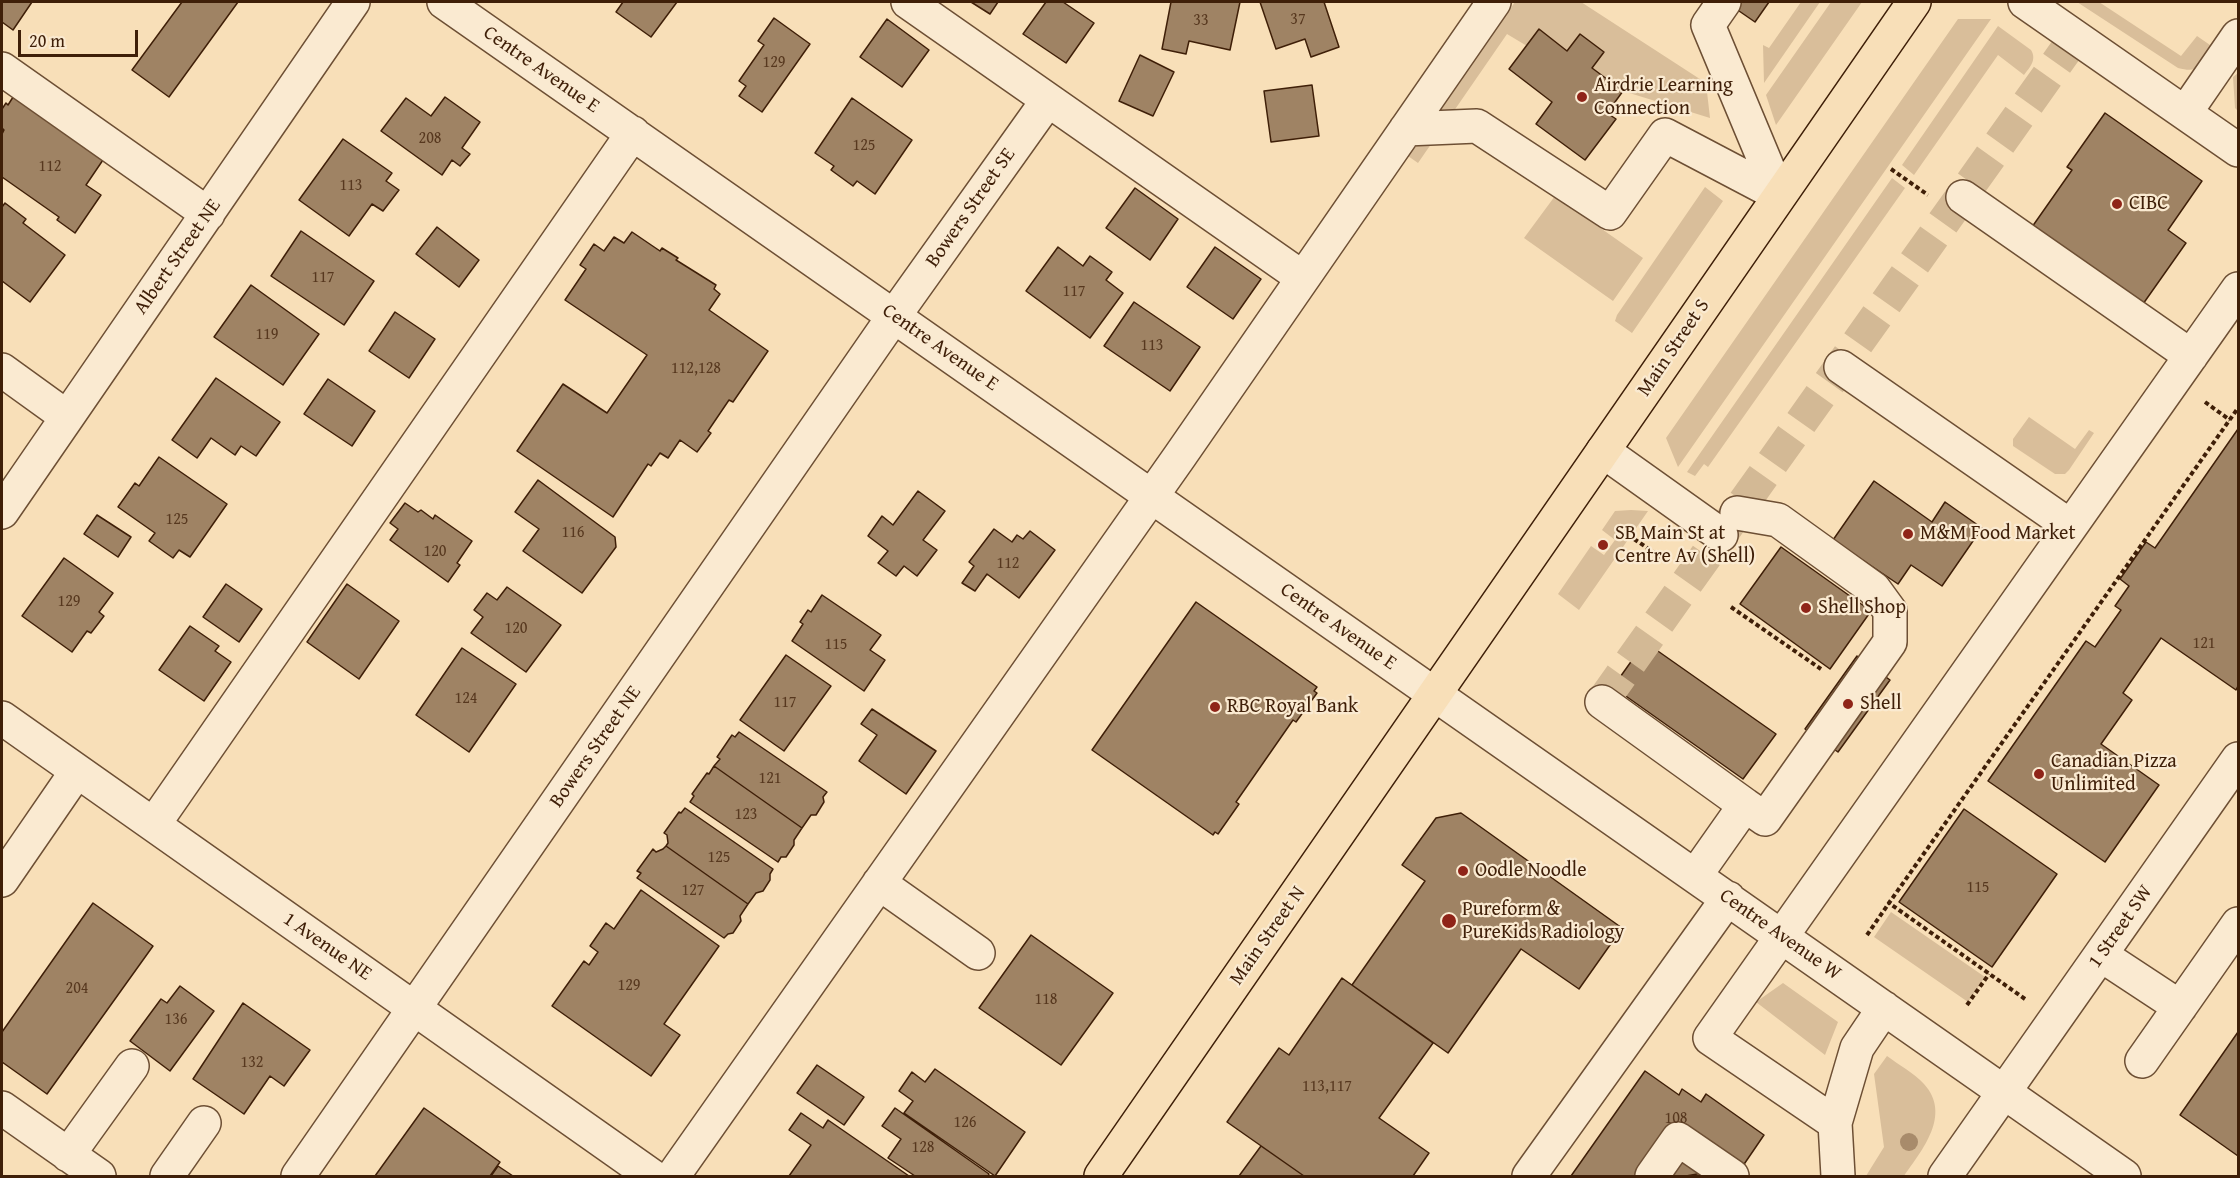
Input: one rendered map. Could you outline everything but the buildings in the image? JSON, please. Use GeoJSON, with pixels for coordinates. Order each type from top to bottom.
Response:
{"type":"FeatureCollection","features":[{"type":"Feature","properties":{"kind":"main road","name":"Main Street S"},"geometry":{"type":"LineString","coordinates":[[1435,695],[1914,2]]}},
{"type":"Feature","properties":{"kind":"main road","name":"Main Street N"},"geometry":{"type":"LineString","coordinates":[[1101,1176],[1435,695]]}},
{"type":"Feature","properties":{"kind":"street","name":"Albert Street NE"},"geometry":{"type":"LineString","coordinates":[[2,512],[353,2]]}},
{"type":"Feature","properties":{"kind":"street","name":"Centre Avenue E"},"geometry":{"type":"LineString","coordinates":[[444,2],[1435,695]]}},
{"type":"Feature","properties":{"kind":"street"},"geometry":{"type":"LineString","coordinates":[[908,2],[1303,278]]}},
{"type":"Feature","properties":{"kind":"street"},"geometry":{"type":"LineString","coordinates":[[673,1176],[1151,496],[1494,2]]}},
{"type":"Feature","properties":{"kind":"street"},"geometry":{"type":"LineString","coordinates":[[1724,2],[1708,25],[1779,195]]}},
{"type":"Feature","properties":{"kind":"street"},"geometry":{"type":"LineString","coordinates":[[2025,2],[2238,150]]}},
{"type":"Feature","properties":{"kind":"street"},"geometry":{"type":"LineString","coordinates":[[2185,112],[2238,36]]}},
{"type":"Feature","properties":{"kind":"street"},"geometry":{"type":"LineString","coordinates":[[2,69],[208,214]]}},
{"type":"Feature","properties":{"kind":"street","name":"Bowers Street SE"},"geometry":{"type":"LineString","coordinates":[[894,316],[1048,100]]}},
{"type":"Feature","properties":{"kind":"street"},"geometry":{"type":"LineString","coordinates":[[1406,129],[1476,126],[1610,213],[1665,135],[1779,195]]}},
{"type":"Feature","properties":{"kind":"street"},"geometry":{"type":"LineString","coordinates":[[154,824],[633,133]]}},
{"type":"Feature","properties":{"kind":"street"},"geometry":{"type":"LineString","coordinates":[[1963,197],[2191,356]]}},
{"type":"Feature","properties":{"kind":"street"},"geometry":{"type":"LineString","coordinates":[[1835,1123],[1710,1038],[1780,935],[2238,289]]}},
{"type":"Feature","properties":{"kind":"street","name":"Bowers Street NE"},"geometry":{"type":"LineString","coordinates":[[298,1176],[894,316]]}},
{"type":"Feature","properties":{"kind":"street"},"geometry":{"type":"LineString","coordinates":[[1841,367],[2070,526]]}},
{"type":"Feature","properties":{"kind":"street"},"geometry":{"type":"LineString","coordinates":[[2,370],[67,417]]}},
{"type":"Feature","properties":{"kind":"street"},"geometry":{"type":"LineString","coordinates":[[1602,702],[1765,819],[1890,642],[1890,611],[1874,588],[1778,520],[1729,524],[1603,451]]}},
{"type":"Feature","properties":{"kind":"street","name":"Centre Avenue W"},"geometry":{"type":"LineString","coordinates":[[1435,695],[2124,1176]]}},
{"type":"Feature","properties":{"kind":"street","name":"1 Avenue NE"},"geometry":{"type":"LineString","coordinates":[[2,718],[652,1176]]}},
{"type":"Feature","properties":{"kind":"street","name":"1 Street SW"},"geometry":{"type":"LineString","coordinates":[[1945,1176],[2005,1094],[2238,759]]}},
{"type":"Feature","properties":{"kind":"street"},"geometry":{"type":"LineString","coordinates":[[2,879],[77,771]]}},
{"type":"Feature","properties":{"kind":"street"},"geometry":{"type":"LineString","coordinates":[[1695,876],[1745,805]]}},
{"type":"Feature","properties":{"kind":"street"},"geometry":{"type":"LineString","coordinates":[[879,883],[978,953]]}},
{"type":"Feature","properties":{"kind":"street"},"geometry":{"type":"LineString","coordinates":[[1529,1176],[1728,898]]}},
{"type":"Feature","properties":{"kind":"street"},"geometry":{"type":"LineString","coordinates":[[2142,1061],[2238,924]]}},
{"type":"Feature","properties":{"kind":"street"},"geometry":{"type":"LineString","coordinates":[[2101,955],[2180,1007]]}},
{"type":"Feature","properties":{"kind":"street"},"geometry":{"type":"LineString","coordinates":[[1838,1176],[1835,1123],[1857,1048],[1884,1008]]}},
{"type":"Feature","properties":{"kind":"street"},"geometry":{"type":"LineString","coordinates":[[68,1155],[132,1066]]}},
{"type":"Feature","properties":{"kind":"street"},"geometry":{"type":"LineString","coordinates":[[2,1108],[99,1176]]}},
{"type":"Feature","properties":{"kind":"street"},"geometry":{"type":"LineString","coordinates":[[167,1176],[204,1123]]}},
{"type":"Feature","properties":{"kind":"street"},"geometry":{"type":"LineString","coordinates":[[1652,1176],[1678,1139],[1732,1176]]}},
{"type":"Feature","properties":{"kind":"path"},"geometry":{"type":"LineString","coordinates":[[1867,935],[2238,408]]}},
{"type":"Feature","properties":{"kind":"path"},"geometry":{"type":"LineString","coordinates":[[1634,539],[1661,557]]}},
{"type":"Feature","properties":{"kind":"path"},"geometry":{"type":"LineString","coordinates":[[1731,607],[1821,669]]}},
{"type":"Feature","properties":{"kind":"path"},"geometry":{"type":"LineString","coordinates":[[1889,903],[2031,1003]]}},
{"type":"Feature","properties":{"kind":"path"},"geometry":{"type":"LineString","coordinates":[[1968,1005],[1989,974]]}},
{"type":"Feature","properties":{"kind":"shaded area"},"geometry":{"type":"Polygon","coordinates":[[[1515,2],[1581,2],[1706,83],[1710,118],[1623,91],[1592,68],[1604,52],[1580,34],[1567,51],[1539,29],[1527,46],[1507,34],[1418,163],[1408,156],[1515,2]]]}},
{"type":"Feature","properties":{"kind":"shaded area"},"geometry":{"type":"Polygon","coordinates":[[[1801,2],[1820,2],[1764,83],[1763,45],[1769,48],[1801,2]]]}},
{"type":"Feature","properties":{"kind":"shaded area"},"geometry":{"type":"Polygon","coordinates":[[[1831,2],[1862,2],[1776,125],[1766,95],[1831,2]]]}},
{"type":"Feature","properties":{"kind":"shaded area"},"geometry":{"type":"Polygon","coordinates":[[[2077,2],[2099,2],[2181,56],[2197,36],[2210,45],[2212,61],[2196,69],[2178,68],[2077,2]]]}},
{"type":"Feature","properties":{"kind":"shaded area"},"geometry":{"type":"Polygon","coordinates":[[[1958,19],[1991,19],[1678,467],[1666,438],[1958,19]]]}},
{"type":"Feature","properties":{"kind":"shaded area"},"geometry":{"type":"Polygon","coordinates":[[[1998,26],[2031,50],[2033,60],[2030,66],[2024,75],[1998,55],[1914,175],[1902,165],[1998,26]]]}},
{"type":"Feature","properties":{"kind":"shaded area"},"geometry":{"type":"Polygon","coordinates":[[[2238,73],[2238,111],[2235,108],[2233,77],[2238,73]]]}},
{"type":"Feature","properties":{"kind":"shaded area"},"geometry":{"type":"Polygon","coordinates":[[[1892,178],[1905,188],[1708,467],[1704,464],[1695,476],[1687,472],[1892,178]]]}},
{"type":"Feature","properties":{"kind":"shaded area"},"geometry":{"type":"Polygon","coordinates":[[[1705,187],[1723,201],[1632,333],[1615,321],[1617,315],[1705,187]]]}},
{"type":"Feature","properties":{"kind":"shaded area"},"geometry":{"type":"Polygon","coordinates":[[[1555,196],[1643,258],[1613,301],[1524,238],[1555,196]]]}},
{"type":"Feature","properties":{"kind":"shaded area"},"geometry":{"type":"Polygon","coordinates":[[[2029,417],[2075,449],[2089,430],[2094,433],[2065,474],[2055,474],[2013,446],[2013,439],[2029,417]]]}},
{"type":"Feature","properties":{"kind":"shaded area"},"geometry":{"type":"Polygon","coordinates":[[[1615,511],[1648,511],[1579,610],[1558,594],[1591,546],[1604,555],[1615,540],[1602,530],[1615,511]]]}},
{"type":"Feature","properties":{"kind":"shaded area"},"geometry":{"type":"Polygon","coordinates":[[[1891,912],[1985,977],[1968,1002],[1874,937],[1891,912]]]}},
{"type":"Feature","properties":{"kind":"shaded area"},"geometry":{"type":"Polygon","coordinates":[[[1783,983],[1838,1022],[1825,1055],[1756,1002],[1783,983]]]}},
{"type":"Feature","properties":{"kind":"shaded area"},"geometry":{"type":"Polygon","coordinates":[[[1887,1056],[1924,1084],[1932,1096],[1935,1120],[1926,1144],[1904,1176],[1866,1176],[1884,1147],[1874,1074],[1887,1056]]]}},
{"type":"Feature","properties":{"kind":"tunnel"},"geometry":{"type":"LineString","coordinates":[[1602,702],[2076,36]]}},
{"type":"Feature","properties":{"kind":"place","name":"Airdrie Learning Connection"},"geometry":{"type":"Point","coordinates":[1582,97]}},
{"type":"Feature","properties":{"kind":"place","name":"CIBC"},"geometry":{"type":"Point","coordinates":[2117,204]}},
{"type":"Feature","properties":{"kind":"place","name":"M&M Food Market"},"geometry":{"type":"Point","coordinates":[1908,534]}},
{"type":"Feature","properties":{"kind":"place","name":"SB Main St at Centre Av (Shell)"},"geometry":{"type":"Point","coordinates":[1603,545]}},
{"type":"Feature","properties":{"kind":"place","name":"Shell Shop"},"geometry":{"type":"Point","coordinates":[1806,608]}},
{"type":"Feature","properties":{"kind":"place","name":"Shell"},"geometry":{"type":"Point","coordinates":[1848,704]}},
{"type":"Feature","properties":{"kind":"place","name":"RBC Royal Bank"},"geometry":{"type":"Point","coordinates":[1215,707]}},
{"type":"Feature","properties":{"kind":"place","name":"Canadian Pizza Unlimited"},"geometry":{"type":"Point","coordinates":[2039,774]}},
{"type":"Feature","properties":{"kind":"place","name":"Oodle Noodle"},"geometry":{"type":"Point","coordinates":[1463,871]}},
{"type":"Feature","properties":{"kind":"place","name":"Pureform & PureKids Radiology"},"geometry":{"type":"Point","coordinates":[1449,921]}}]}
